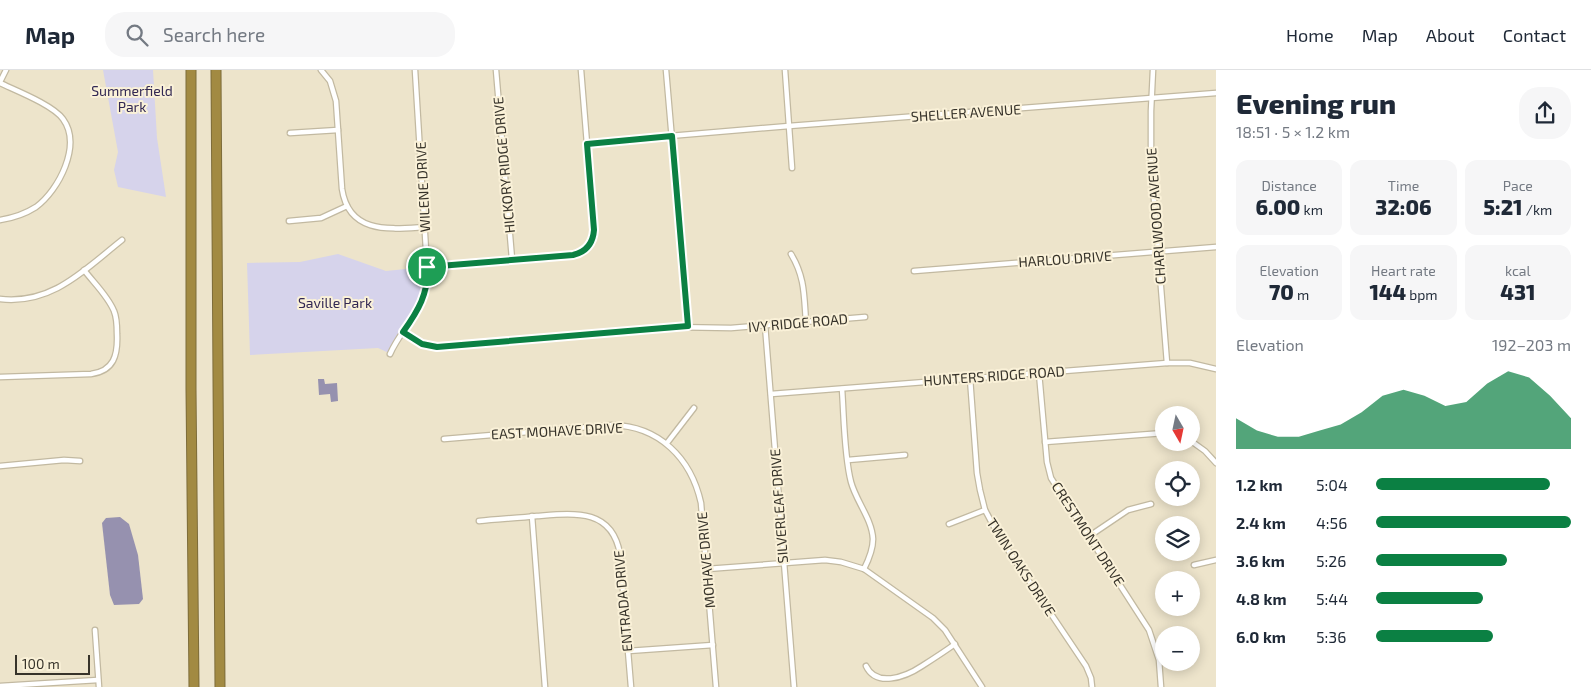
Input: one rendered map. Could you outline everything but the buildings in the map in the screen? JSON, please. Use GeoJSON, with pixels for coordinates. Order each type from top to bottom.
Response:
{"type":"FeatureCollection","features":[{"type":"Feature","properties":{"kind":"highway"},"geometry":{"type":"LineString","coordinates":[[191,70],[191,389],[194,687]]}},
{"type":"Feature","properties":{"kind":"highway"},"geometry":{"type":"LineString","coordinates":[[216,70],[220,687]]}},
{"type":"Feature","properties":{"kind":"street"},"geometry":{"type":"LineString","coordinates":[[0,220],[30,211],[45,199],[56,184],[67,161],[71,142],[68,128],[57,113],[0,82],[6,70]]}},
{"type":"Feature","properties":{"kind":"street"},"geometry":{"type":"LineString","coordinates":[[321,70],[334,90],[342,189],[347,206],[359,219],[375,227],[389,229],[425,227]]}},
{"type":"Feature","properties":{"kind":"street","name":"WILENE DRIVE"},"geometry":{"type":"LineString","coordinates":[[390,354],[394,344],[424,297],[428,283],[415,70]]}},
{"type":"Feature","properties":{"kind":"street","name":"HICKORY RIDGE DRIVE"},"geometry":{"type":"LineString","coordinates":[[496,70],[512,259]]}},
{"type":"Feature","properties":{"kind":"street"},"geometry":{"type":"LineString","coordinates":[[427,267],[579,254],[589,246],[594,233],[581,70]]}},
{"type":"Feature","properties":{"kind":"street"},"geometry":{"type":"LineString","coordinates":[[666,70],[688,326]]}},
{"type":"Feature","properties":{"kind":"street"},"geometry":{"type":"LineString","coordinates":[[785,70],[792,168]]}},
{"type":"Feature","properties":{"kind":"street","name":"CHARLWOOD AVENUE"},"geometry":{"type":"LineString","coordinates":[[1153,70],[1151,162],[1167,363]]}},
{"type":"Feature","properties":{"kind":"street","name":"SHELLER AVENUE"},"geometry":{"type":"LineString","coordinates":[[587,144],[789,126],[1216,93]]}},
{"type":"Feature","properties":{"kind":"street"},"geometry":{"type":"LineString","coordinates":[[290,133],[338,130]]}},
{"type":"Feature","properties":{"kind":"street"},"geometry":{"type":"LineString","coordinates":[[289,221],[321,218],[347,206]]}},
{"type":"Feature","properties":{"kind":"street"},"geometry":{"type":"LineString","coordinates":[[0,299],[23,300],[39,297],[60,288],[122,240]]}},
{"type":"Feature","properties":{"kind":"street","name":"HARLOU DRIVE"},"geometry":{"type":"LineString","coordinates":[[914,271],[1216,247]]}},
{"type":"Feature","properties":{"kind":"street"},"geometry":{"type":"LineString","coordinates":[[791,254],[803,280],[806,322]]}},
{"type":"Feature","properties":{"kind":"street"},"geometry":{"type":"LineString","coordinates":[[0,378],[91,374],[102,371],[111,364],[118,348],[116,317],[112,306],[84,270]]}},
{"type":"Feature","properties":{"kind":"street","name":"IVY RIDGE ROAD"},"geometry":{"type":"LineString","coordinates":[[403,332],[422,344],[437,347],[688,326],[731,328],[865,317]]}},
{"type":"Feature","properties":{"kind":"street","name":"SILVERLEAF DRIVE"},"geometry":{"type":"LineString","coordinates":[[765,326],[794,687]]}},
{"type":"Feature","properties":{"kind":"street","name":"HUNTERS RIDGE ROAD"},"geometry":{"type":"LineString","coordinates":[[771,394],[1167,363],[1195,364],[1216,369]]}},
{"type":"Feature","properties":{"kind":"street","name":"CRESTMONT DRIVE"},"geometry":{"type":"LineString","coordinates":[[1039,373],[1047,462],[1051,478],[1149,630],[1158,655],[1161,687]]}},
{"type":"Feature","properties":{"kind":"street","name":"TWIN OAKS DRIVE"},"geometry":{"type":"LineString","coordinates":[[970,378],[978,473],[985,510],[1000,538],[1086,666],[1092,687]]}},
{"type":"Feature","properties":{"kind":"street"},"geometry":{"type":"LineString","coordinates":[[842,389],[848,460],[854,491],[872,532],[873,545],[864,569]]}},
{"type":"Feature","properties":{"kind":"street"},"geometry":{"type":"LineString","coordinates":[[667,443],[694,408]]}},
{"type":"Feature","properties":{"kind":"street","name":"EAST MOHAVE DRIVE"},"geometry":{"type":"LineString","coordinates":[[444,439],[612,425],[634,428],[667,443]]}},
{"type":"Feature","properties":{"kind":"street"},"geometry":{"type":"LineString","coordinates":[[1046,442],[1155,434]]}},
{"type":"Feature","properties":{"kind":"street","name":"MOHAVE DRIVE"},"geometry":{"type":"LineString","coordinates":[[667,443],[683,461],[698,491],[701,503],[716,687]]}},
{"type":"Feature","properties":{"kind":"street"},"geometry":{"type":"LineString","coordinates":[[1200,447],[1216,464]]}},
{"type":"Feature","properties":{"kind":"street"},"geometry":{"type":"LineString","coordinates":[[848,460],[904,456]]}},
{"type":"Feature","properties":{"kind":"street"},"geometry":{"type":"LineString","coordinates":[[0,466],[64,460],[80,461]]}},
{"type":"Feature","properties":{"kind":"street"},"geometry":{"type":"LineString","coordinates":[[1088,537],[1128,510],[1151,504]]}},
{"type":"Feature","properties":{"kind":"street"},"geometry":{"type":"LineString","coordinates":[[948,524],[985,510]]}},
{"type":"Feature","properties":{"kind":"street","name":"ENTRADA DRIVE"},"geometry":{"type":"LineString","coordinates":[[532,516],[578,513],[600,521],[612,532],[619,547],[631,687]]}},
{"type":"Feature","properties":{"kind":"street"},"geometry":{"type":"LineString","coordinates":[[479,521],[532,516],[545,687]]}},
{"type":"Feature","properties":{"kind":"street"},"geometry":{"type":"LineString","coordinates":[[707,569],[832,560],[864,569],[933,618],[955,644],[982,687]]}},
{"type":"Feature","properties":{"kind":"street"},"geometry":{"type":"LineString","coordinates":[[1194,565],[1216,560]]}},
{"type":"Feature","properties":{"kind":"street"},"geometry":{"type":"LineString","coordinates":[[95,630],[99,687]]}},
{"type":"Feature","properties":{"kind":"street"},"geometry":{"type":"LineString","coordinates":[[866,666],[870,677],[876,682],[892,683],[908,676],[955,644]]}},
{"type":"Feature","properties":{"kind":"street"},"geometry":{"type":"LineString","coordinates":[[628,651],[713,645]]}},
{"type":"Feature","properties":{"kind":"street"},"geometry":{"type":"LineString","coordinates":[[0,686],[98,680]]}},
{"type":"Feature","properties":{"kind":"green space","name":"Summerfield Park"},"geometry":{"type":"Polygon","coordinates":[[[103,70],[153,70],[157,138],[166,197],[118,187],[114,170],[118,152],[103,70]]]}},
{"type":"Feature","properties":{"kind":"green space","name":"Saville Park"},"geometry":{"type":"Polygon","coordinates":[[[338,254],[386,271],[425,267],[425,280],[418,302],[389,353],[378,348],[250,355],[247,263],[300,262],[338,254]]]}},
{"type":"Feature","properties":{"kind":"shaded area"},"geometry":{"type":"Polygon","coordinates":[[[318,379],[324,379],[325,384],[337,383],[338,401],[331,402],[330,394],[319,395],[318,379]]]}},
{"type":"Feature","properties":{"kind":"shaded area"},"geometry":{"type":"Polygon","coordinates":[[[120,517],[129,524],[138,555],[143,599],[139,604],[114,605],[110,595],[102,523],[106,518],[120,517]]]}},
{"type":"Feature","properties":{"kind":"route"},"geometry":{"type":"LineString","coordinates":[[672,136],[688,326],[437,347],[430,346],[422,344],[403,332],[422,303],[428,283],[427,267],[579,254],[589,246],[594,233],[587,144],[672,136]]}}]}
